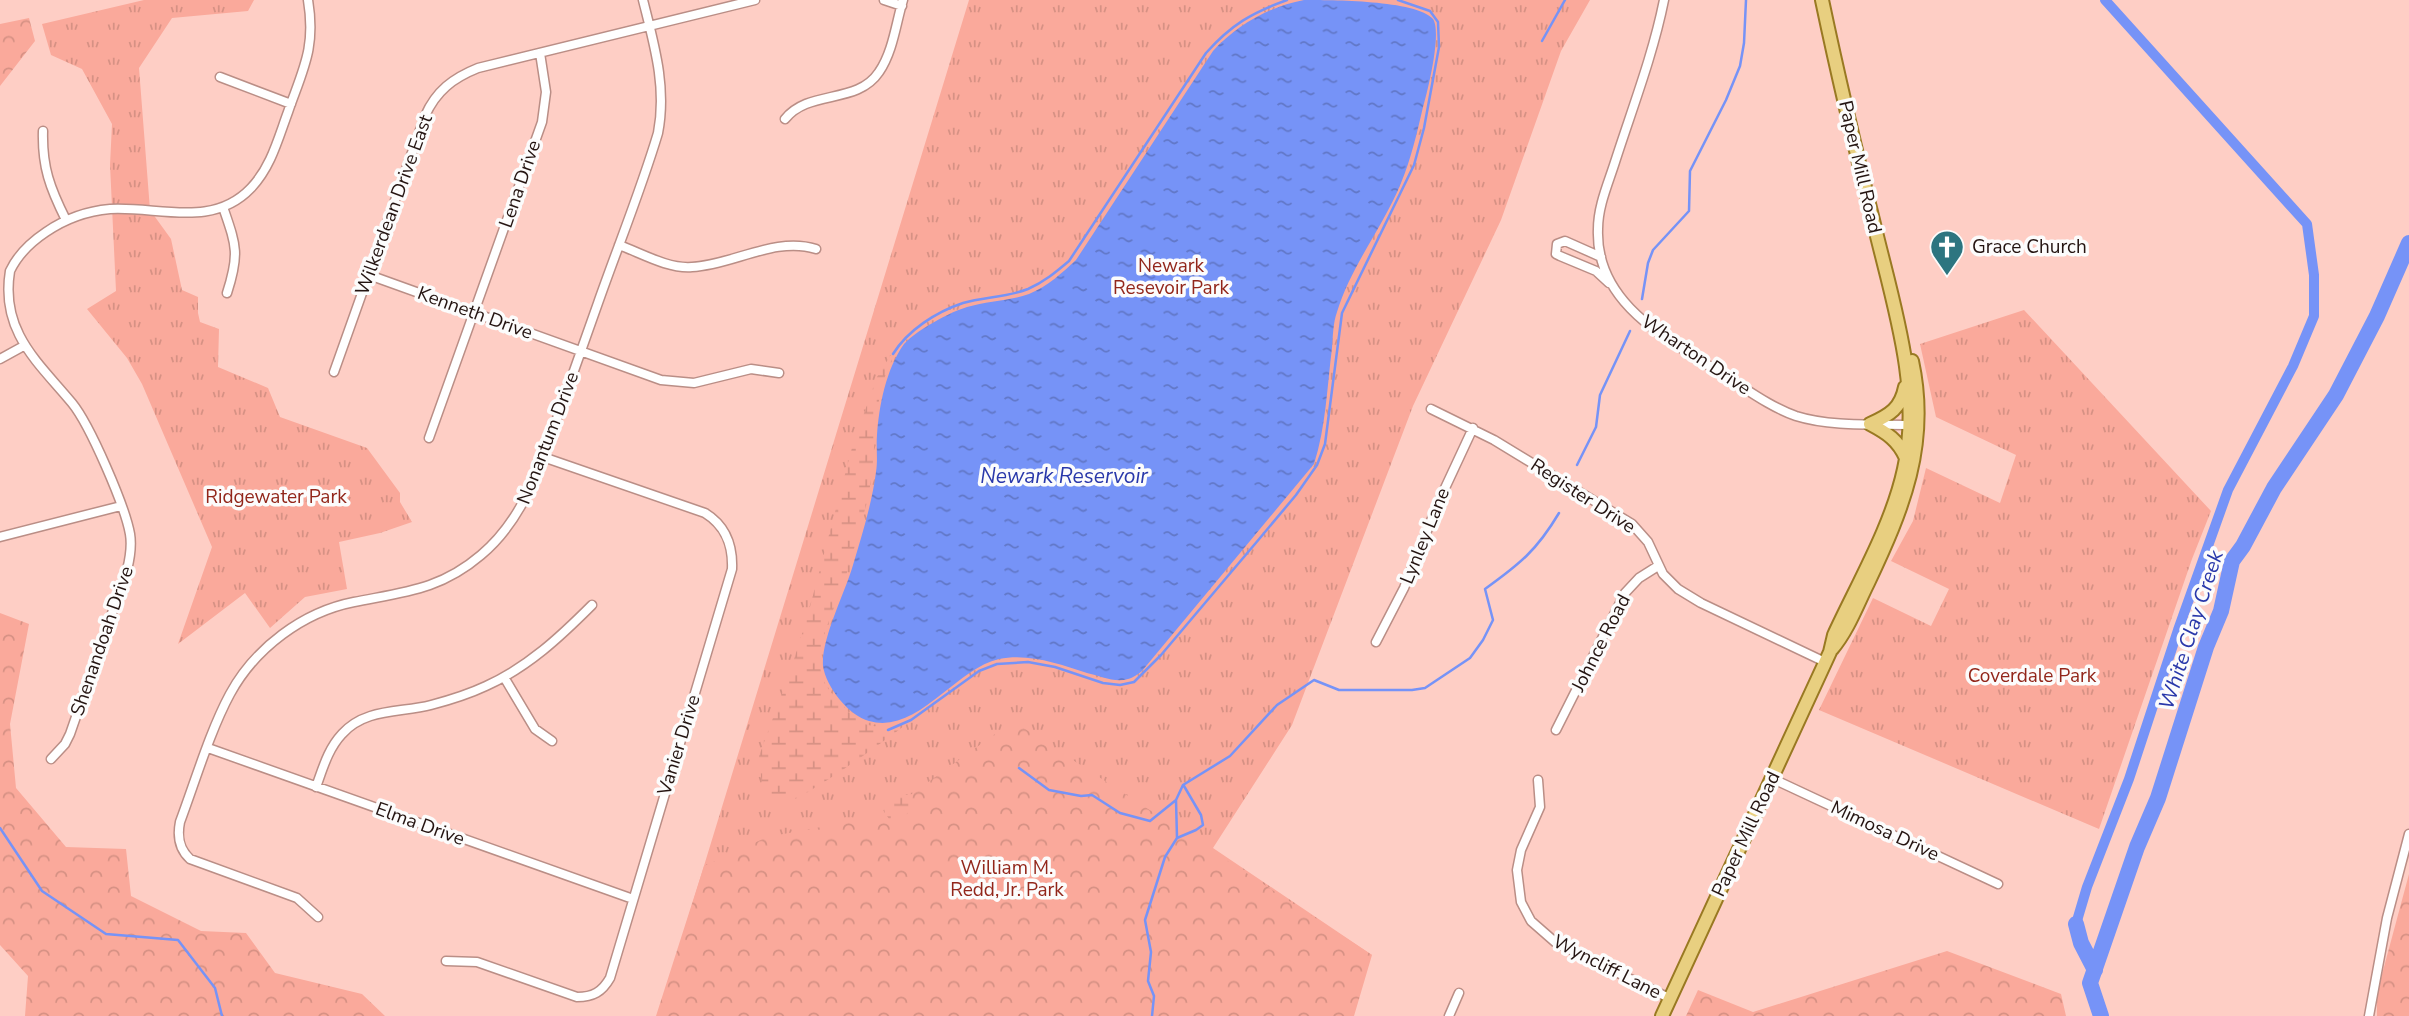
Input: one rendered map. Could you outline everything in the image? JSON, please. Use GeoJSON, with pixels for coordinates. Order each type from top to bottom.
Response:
{"type":"FeatureCollection","features":[{"type":"Feature","properties":{"kind":"main road","name":"Paper Mill Road"},"geometry":{"type":"LineString","coordinates":[[1661,1016],[1827,657],[1833,635],[1892,508],[1914,425],[1900,334],[1822,0]]}},
{"type":"Feature","properties":{"kind":"main road","name":"Paper Mill Road"},"geometry":{"type":"LineString","coordinates":[[1827,657],[1842,638],[1900,511],[1913,471],[1916,378],[1908,342],[1900,334]]}},
{"type":"Feature","properties":{"kind":"main road"},"geometry":{"type":"LineString","coordinates":[[1870,424],[1896,410],[1903,399],[1907,379]]}},
{"type":"Feature","properties":{"kind":"main road"},"geometry":{"type":"LineString","coordinates":[[1870,424],[1891,436],[1906,458]]}},
{"type":"Feature","properties":{"kind":"street","name":"Shenandoah Drive"},"geometry":{"type":"LineString","coordinates":[[51,759],[65,744],[69,734],[127,570],[130,536],[121,506],[78,412],[19,348],[4,318],[6,283],[15,263],[29,245],[66,220],[107,209],[188,214],[223,207],[243,196],[261,177],[274,153],[310,47],[311,19],[308,0]]}},
{"type":"Feature","properties":{"kind":"street","name":"Nonantum Drive"},"geometry":{"type":"LineString","coordinates":[[318,917],[298,898],[197,863],[185,854],[179,841],[180,822],[231,692],[251,664],[274,641],[299,623],[330,609],[423,589],[468,565],[495,542],[519,512],[543,457],[654,147],[660,120],[661,78],[643,0]]}},
{"type":"Feature","properties":{"kind":"street","name":"Wilkerdean Drive East"},"geometry":{"type":"LineString","coordinates":[[334,373],[425,116],[437,94],[446,85],[466,73],[755,0]]}},
{"type":"Feature","properties":{"kind":"street"},"geometry":{"type":"LineString","coordinates":[[785,119],[798,106],[853,91],[872,81],[883,65],[903,3],[884,0]]}},
{"type":"Feature","properties":{"kind":"street","name":"Wharton Drive"},"geometry":{"type":"LineString","coordinates":[[1664,0],[1599,213],[1601,257],[1613,288],[1648,326],[1762,399],[1795,416],[1820,421],[1914,425]]}},
{"type":"Feature","properties":{"kind":"street","name":"Lena Drive"},"geometry":{"type":"LineString","coordinates":[[429,438],[542,122],[546,92],[540,53]]}},
{"type":"Feature","properties":{"kind":"street"},"geometry":{"type":"LineString","coordinates":[[220,77],[291,104]]}},
{"type":"Feature","properties":{"kind":"street"},"geometry":{"type":"LineString","coordinates":[[43,131],[46,176],[66,220]]}},
{"type":"Feature","properties":{"kind":"street"},"geometry":{"type":"LineString","coordinates":[[223,207],[237,254],[227,293]]}},
{"type":"Feature","properties":{"kind":"street"},"geometry":{"type":"LineString","coordinates":[[1601,257],[1565,241],[1557,244],[1555,249],[1556,254],[1596,271],[1613,288]]}},
{"type":"Feature","properties":{"kind":"street"},"geometry":{"type":"LineString","coordinates":[[619,245],[672,265],[692,268],[792,245],[816,249]]}},
{"type":"Feature","properties":{"kind":"street","name":"Kenneth Drive"},"geometry":{"type":"LineString","coordinates":[[369,275],[673,382],[694,383],[751,369],[779,373]]}},
{"type":"Feature","properties":{"kind":"street"},"geometry":{"type":"LineString","coordinates":[[0,359],[19,348]]}},
{"type":"Feature","properties":{"kind":"street","name":"Register Drive"},"geometry":{"type":"LineString","coordinates":[[1431,409],[1473,428],[1632,524],[1648,542],[1658,566],[1669,581],[1688,596],[1827,657]]}},
{"type":"Feature","properties":{"kind":"street","name":"Lynley Lane"},"geometry":{"type":"LineString","coordinates":[[1376,642],[1404,588],[1438,501],[1473,428]]}},
{"type":"Feature","properties":{"kind":"street","name":"Vanier Drive"},"geometry":{"type":"LineString","coordinates":[[446,961],[477,962],[569,995],[585,997],[600,991],[610,978],[732,569],[731,549],[725,532],[705,513],[543,457]]}},
{"type":"Feature","properties":{"kind":"street"},"geometry":{"type":"LineString","coordinates":[[0,537],[121,506]]}},
{"type":"Feature","properties":{"kind":"street","name":"Johnce Road"},"geometry":{"type":"LineString","coordinates":[[1556,730],[1625,593],[1639,578],[1658,566]]}},
{"type":"Feature","properties":{"kind":"street"},"geometry":{"type":"LineString","coordinates":[[316,786],[334,744],[342,733],[359,720],[380,713],[431,705],[504,677],[559,638],[592,605]]}},
{"type":"Feature","properties":{"kind":"street"},"geometry":{"type":"LineString","coordinates":[[504,677],[535,729],[552,741]]}},
{"type":"Feature","properties":{"kind":"street","name":"Elma Drive"},"geometry":{"type":"LineString","coordinates":[[208,748],[632,899]]}},
{"type":"Feature","properties":{"kind":"street","name":"Mimosa Drive"},"geometry":{"type":"LineString","coordinates":[[1771,778],[1998,884]]}},
{"type":"Feature","properties":{"kind":"street","name":"Wyncliff Lane"},"geometry":{"type":"LineString","coordinates":[[1538,780],[1540,807],[1521,850],[1517,870],[1521,902],[1531,921],[1555,942],[1670,998]]}},
{"type":"Feature","properties":{"kind":"street"},"geometry":{"type":"LineString","coordinates":[[2369,1016],[2386,918],[2409,834]]}},
{"type":"Feature","properties":{"kind":"street"},"geometry":{"type":"LineString","coordinates":[[1449,1016],[1459,993]]}},
{"type":"Feature","properties":{"kind":"green space","name":"Ridgewater Park"},"geometry":{"type":"Polygon","coordinates":[[[144,0],[254,0],[248,11],[172,18],[139,68],[150,210],[171,239],[182,290],[198,297],[200,322],[219,329],[218,367],[268,388],[280,417],[367,448],[400,493],[400,502],[412,522],[380,533],[339,542],[347,589],[305,597],[270,628],[245,593],[178,644],[212,547],[142,384],[127,358],[87,309],[116,291],[110,165],[112,124],[82,69],[51,55],[42,24],[144,0]]]}},
{"type":"Feature","properties":{"kind":"green space","name":"Newark Resevoir Park"},"geometry":{"type":"Polygon","coordinates":[[[969,0],[1590,0],[1561,51],[1501,220],[1413,406],[1292,725],[1213,848],[1372,955],[658,1016],[969,0]]]}},
{"type":"Feature","properties":{"kind":"green space"},"geometry":{"type":"Polygon","coordinates":[[[29,18],[35,41],[0,86],[0,24],[29,18]]]}},
{"type":"Feature","properties":{"kind":"green space","name":"Coverdale Park"},"geometry":{"type":"Polygon","coordinates":[[[2024,310],[2211,511],[2099,829],[1819,710],[1873,598],[1931,626],[1949,589],[1891,561],[1913,521],[1926,468],[2000,503],[2016,455],[1936,417],[1920,344],[2024,310]]]}},
{"type":"Feature","properties":{"kind":"green space"},"geometry":{"type":"Polygon","coordinates":[[[892,353],[894,355],[881,391],[867,502],[845,579],[824,636],[820,660],[822,677],[827,687],[860,721],[882,726],[911,720],[831,778],[789,801],[781,800],[762,786],[759,756],[807,618],[853,444],[877,377],[892,353]]]}},
{"type":"Feature","properties":{"kind":"green space"},"geometry":{"type":"Polygon","coordinates":[[[0,613],[29,624],[10,724],[16,788],[66,847],[126,849],[131,896],[201,931],[246,933],[275,973],[362,994],[385,1016],[25,1016],[28,976],[0,945],[0,613]]]}},
{"type":"Feature","properties":{"kind":"green space","name":"William M. Redd, Jr. Park"},"geometry":{"type":"Polygon","coordinates":[[[1013,721],[1372,955],[1354,1016],[656,1016],[704,866],[767,837],[881,816],[1013,721]]]}},
{"type":"Feature","properties":{"kind":"green space"},"geometry":{"type":"Polygon","coordinates":[[[903,795],[908,795],[912,806],[906,815],[889,819],[883,810],[903,795]]]}},
{"type":"Feature","properties":{"kind":"green space"},"geometry":{"type":"Polygon","coordinates":[[[2409,874],[2409,1016],[2377,1016],[2377,993],[2409,874]]]}},
{"type":"Feature","properties":{"kind":"green space"},"geometry":{"type":"Polygon","coordinates":[[[1947,951],[2061,994],[2066,1016],[1686,1016],[1698,990],[1753,1012],[1947,951]]]}},
{"type":"Feature","properties":{"kind":"water","name":"Newark Reservoir"},"geometry":{"type":"Polygon","coordinates":[[[1304,0],[1372,2],[1410,8],[1433,19],[1436,36],[1428,88],[1405,174],[1350,279],[1336,316],[1324,421],[1314,464],[1142,671],[1134,677],[1113,680],[1044,660],[1021,657],[999,659],[967,675],[920,710],[903,719],[887,723],[861,718],[846,707],[829,683],[823,666],[823,655],[869,507],[877,467],[880,412],[888,376],[904,344],[912,336],[948,315],[975,305],[1029,294],[1065,270],[1076,260],[1213,51],[1232,33],[1254,18],[1278,7],[1304,0]]]}},
{"type":"Feature","properties":{"kind":"waterway"},"geometry":{"type":"LineString","coordinates":[[893,354],[906,337],[943,311],[963,303],[1028,289],[1045,280],[1069,261],[1206,53],[1242,21],[1287,0]]}},
{"type":"Feature","properties":{"kind":"waterway"},"geometry":{"type":"LineString","coordinates":[[888,730],[911,720],[979,671],[997,664],[1028,662],[1055,667],[1103,683],[1120,685],[1134,682],[1161,655],[1260,538],[1317,465],[1325,444],[1342,313],[1414,165],[1424,128],[1439,47],[1438,22],[1430,11],[1398,0]]}},
{"type":"Feature","properties":{"kind":"waterway"},"geometry":{"type":"LineString","coordinates":[[1542,41],[1565,0]]}},
{"type":"Feature","properties":{"kind":"waterway"},"geometry":{"type":"LineString","coordinates":[[1642,299],[1653,250],[1689,211],[1690,171],[1740,66],[1746,0]]}},
{"type":"Feature","properties":{"kind":"waterway"},"geometry":{"type":"LineString","coordinates":[[2076,924],[2228,490],[2293,366],[2314,316],[2314,275],[2307,224],[2105,0]]}},
{"type":"Feature","properties":{"kind":"waterway","name":"White Clay Creek"},"geometry":{"type":"LineString","coordinates":[[2101,1016],[2090,983],[2137,847],[2158,798],[2206,647],[2221,611],[2232,561],[2274,488],[2336,395],[2377,316],[2409,243]]}},
{"type":"Feature","properties":{"kind":"waterway"},"geometry":{"type":"LineString","coordinates":[[1577,465],[1596,427],[1600,395],[1630,331]]}},
{"type":"Feature","properties":{"kind":"waterway"},"geometry":{"type":"LineString","coordinates":[[1152,1016],[1154,996],[1148,981],[1151,952],[1145,920],[1165,857],[1177,838],[1176,800],[1183,785],[1230,756],[1277,705],[1314,680],[1339,690],[1412,690],[1425,688],[1470,658],[1493,620],[1485,589],[1527,556],[1559,513]]}},
{"type":"Feature","properties":{"kind":"waterway"},"geometry":{"type":"LineString","coordinates":[[1019,768],[1049,790],[1081,796],[1092,795],[1120,813],[1150,821],[1176,800]]}},
{"type":"Feature","properties":{"kind":"waterway"},"geometry":{"type":"LineString","coordinates":[[1177,838],[1203,825],[1201,815],[1184,786]]}},
{"type":"Feature","properties":{"kind":"waterway"},"geometry":{"type":"LineString","coordinates":[[0,828],[42,891],[106,934],[178,940],[215,988],[222,1016]]}},
{"type":"Feature","properties":{"kind":"waterway"},"geometry":{"type":"LineString","coordinates":[[2076,924],[2081,943],[2095,970]]}},
{"type":"Feature","properties":{"kind":"place","name":"Grace Church"},"geometry":{"type":"Point","coordinates":[1947,277]}}]}
